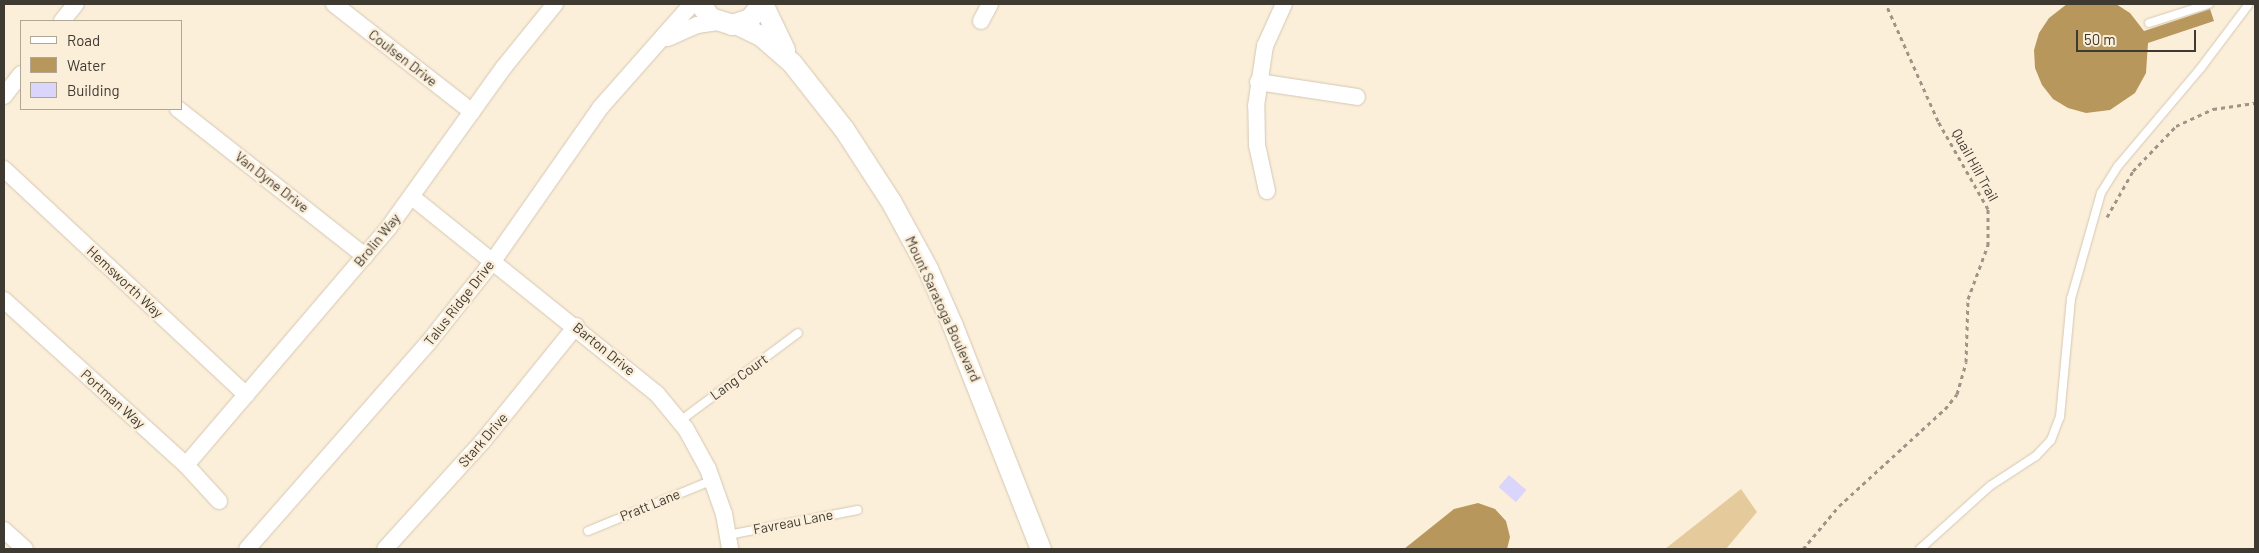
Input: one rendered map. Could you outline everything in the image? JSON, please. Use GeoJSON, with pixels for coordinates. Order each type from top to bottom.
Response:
{"type":"FeatureCollection","features":[{"type":"Feature","properties":{"kind":"street"},"geometry":{"type":"LineString","coordinates":[[65,20],[76,4]]}},
{"type":"Feature","properties":{"kind":"street","name":"Coulsen Drive"},"geometry":{"type":"LineString","coordinates":[[334,4],[472,112]]}},
{"type":"Feature","properties":{"kind":"street","name":"Brolin Way"},"geometry":{"type":"LineString","coordinates":[[186,466],[366,256],[412,197],[472,112],[555,4]]}},
{"type":"Feature","properties":{"kind":"street","name":"Talus Ridge Drive"},"geometry":{"type":"LineString","coordinates":[[248,549],[389,389],[493,261],[600,108],[692,4]]}},
{"type":"Feature","properties":{"kind":"street","name":"Mount Saratoga Boulevard"},"geometry":{"type":"LineString","coordinates":[[700,4],[706,13],[761,36],[792,63]]}},
{"type":"Feature","properties":{"kind":"street"},"geometry":{"type":"LineString","coordinates":[[727,23],[750,19],[763,4]]}},
{"type":"Feature","properties":{"kind":"street","name":"Mount Saratoga Boulevard"},"geometry":{"type":"LineString","coordinates":[[763,4],[768,21],[792,63],[868,166],[928,269],[977,382],[1041,549]]}},
{"type":"Feature","properties":{"kind":"street"},"geometry":{"type":"LineString","coordinates":[[981,21],[990,4]]}},
{"type":"Feature","properties":{"kind":"street"},"geometry":{"type":"LineString","coordinates":[[1267,191],[1255,129],[1258,82],[1265,46],[1284,4]]}},
{"type":"Feature","properties":{"kind":"street","name":"Talus Ridge Drive"},"geometry":{"type":"LineString","coordinates":[[655,46],[686,29],[727,23]]}},
{"type":"Feature","properties":{"kind":"street"},"geometry":{"type":"LineString","coordinates":[[4,96],[20,75]]}},
{"type":"Feature","properties":{"kind":"street"},"geometry":{"type":"LineString","coordinates":[[1258,82],[1357,97]]}},
{"type":"Feature","properties":{"kind":"street","name":"Van Dyne Drive"},"geometry":{"type":"LineString","coordinates":[[179,110],[366,256]]}},
{"type":"Feature","properties":{"kind":"street","name":"Hemsworth Way"},"geometry":{"type":"LineString","coordinates":[[4,169],[246,396]]}},
{"type":"Feature","properties":{"kind":"street","name":"Barton Drive"},"geometry":{"type":"LineString","coordinates":[[412,197],[642,379],[680,421],[698,448],[713,480],[729,542]]}},
{"type":"Feature","properties":{"kind":"street","name":"Portman Way"},"geometry":{"type":"LineString","coordinates":[[4,300],[186,466],[220,501]]}},
{"type":"Feature","properties":{"kind":"street","name":"Stark Drive"},"geometry":{"type":"LineString","coordinates":[[385,549],[500,420],[576,326]]}},
{"type":"Feature","properties":{"kind":"street"},"geometry":{"type":"LineString","coordinates":[[4,530],[26,549]]}},
{"type":"Feature","properties":{"kind":"lane"},"geometry":{"type":"LineString","coordinates":[[2149,23],[2209,4]]}},
{"type":"Feature","properties":{"kind":"lane"},"geometry":{"type":"LineString","coordinates":[[1920,549],[1990,486],[2036,456],[2051,440],[2060,417],[2068,315],[2087,247],[2096,204],[2109,179],[2200,69],[2249,4]]}},
{"type":"Feature","properties":{"kind":"lane","name":"Lang Court"},"geometry":{"type":"LineString","coordinates":[[680,421],[798,333]]}},
{"type":"Feature","properties":{"kind":"lane","name":"Pratt Lane"},"geometry":{"type":"LineString","coordinates":[[588,531],[713,480]]}},
{"type":"Feature","properties":{"kind":"lane","name":"Favreau Lane"},"geometry":{"type":"LineString","coordinates":[[729,542],[858,510]]}},
{"type":"Feature","properties":{"kind":"path","name":"Quail Hill Trail"},"geometry":{"type":"LineString","coordinates":[[1803,549],[1844,501],[1945,409],[1957,394],[1966,362],[1968,299],[1988,244],[1988,209],[1938,121],[1886,4]]}},
{"type":"Feature","properties":{"kind":"path"},"geometry":{"type":"LineString","coordinates":[[2087,247],[2133,171],[2166,134],[2200,113],[2255,102]]}},
{"type":"Feature","properties":{"kind":"shaded area"},"geometry":{"type":"Polygon","coordinates":[[[1741,489],[1757,512],[1726,549],[1665,549],[1741,489]]]}},
{"type":"Feature","properties":{"kind":"water"},"geometry":{"type":"Polygon","coordinates":[[[2067,4],[2116,4],[2130,13],[2144,31],[2210,9],[2214,21],[2148,43],[2146,73],[2135,93],[2110,110],[2086,113],[2068,108],[2053,99],[2042,85],[2035,68],[2034,50],[2039,33],[2049,18],[2067,4]]]}},
{"type":"Feature","properties":{"kind":"water"},"geometry":{"type":"Polygon","coordinates":[[[1478,503],[1495,509],[1506,521],[1510,537],[1507,549],[1404,549],[1454,509],[1478,503]]]}},
{"type":"Feature","properties":{"kind":"building"},"geometry":{"type":"Polygon","coordinates":[[[1509,475],[1526,490],[1516,502],[1499,487],[1509,475]]]}}]}
